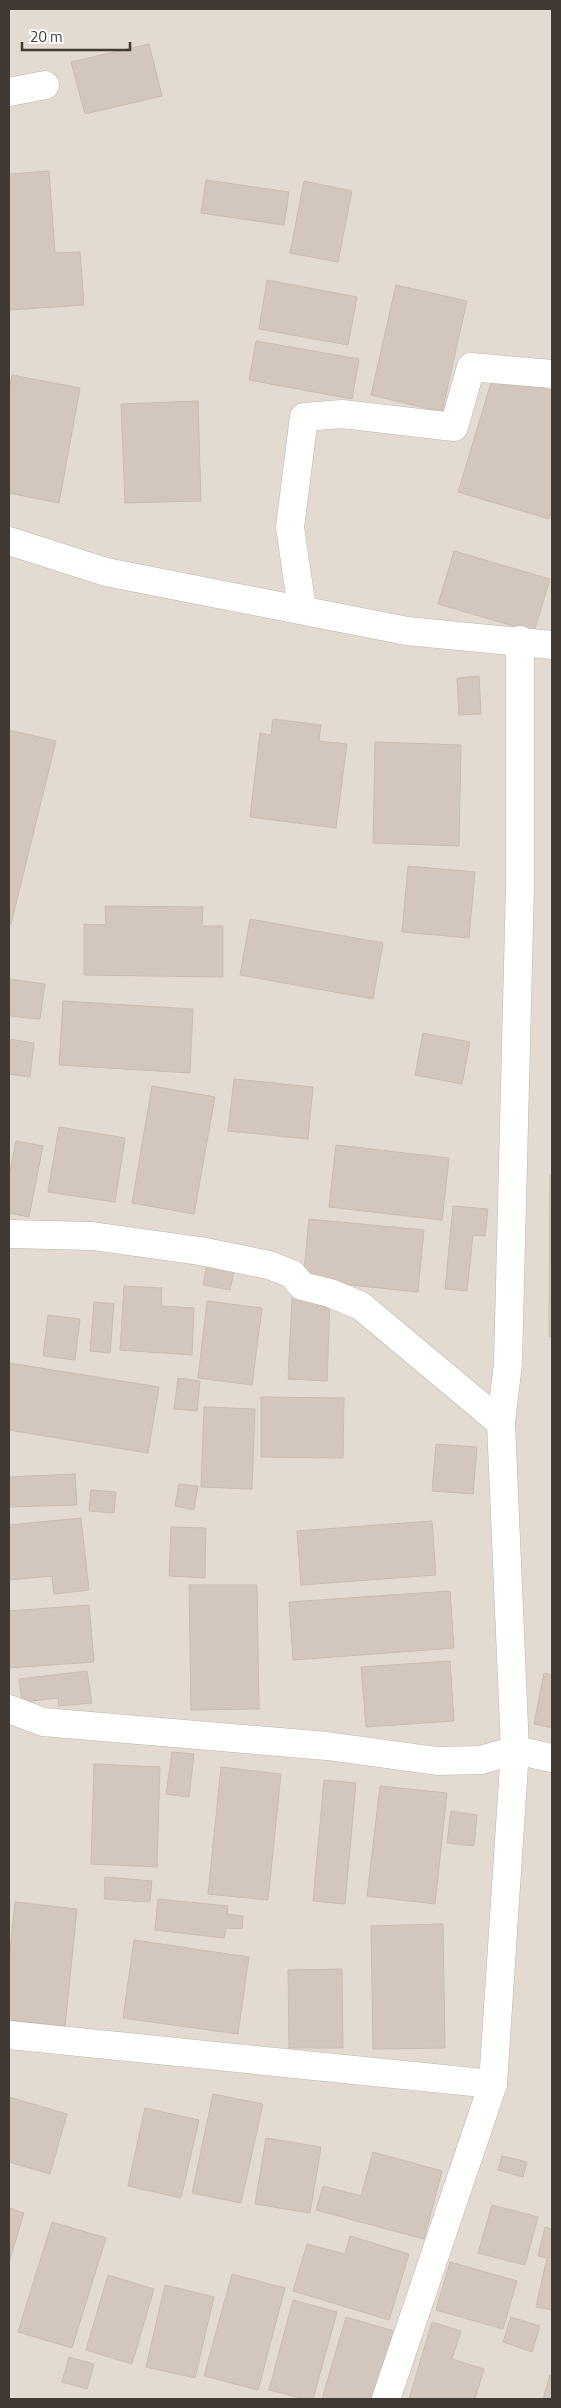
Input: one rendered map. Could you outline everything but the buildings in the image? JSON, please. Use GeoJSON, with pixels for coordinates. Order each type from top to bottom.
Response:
{"type":"FeatureCollection","features":[{"type":"Feature","properties":{"kind":"street"},"geometry":{"type":"LineString","coordinates":[[9,92],[45,85]]}},
{"type":"Feature","properties":{"kind":"street"},"geometry":{"type":"LineString","coordinates":[[302,610],[290,527],[304,418],[342,414],[454,427],[471,367],[552,374]]}},
{"type":"Feature","properties":{"kind":"street"},"geometry":{"type":"LineString","coordinates":[[9,541],[106,572],[407,631],[520,640],[552,645]]}},
{"type":"Feature","properties":{"kind":"street"},"geometry":{"type":"LineString","coordinates":[[386,2399],[493,2084],[515,1750],[501,1423],[508,1363],[520,885],[520,640]]}},
{"type":"Feature","properties":{"kind":"street"},"geometry":{"type":"LineString","coordinates":[[9,1234],[92,1236],[200,1251],[269,1265],[292,1274],[302,1286],[330,1293],[361,1306],[501,1423]]}},
{"type":"Feature","properties":{"kind":"street"},"geometry":{"type":"LineString","coordinates":[[9,1709],[43,1722]]}},
{"type":"Feature","properties":{"kind":"street"},"geometry":{"type":"LineString","coordinates":[[9,1722],[43,1722],[327,1746],[437,1761],[481,1760],[515,1750],[552,1758]]}},
{"type":"Feature","properties":{"kind":"street"},"geometry":{"type":"LineString","coordinates":[[9,2035],[493,2084]]}},
{"type":"Feature","properties":{"kind":"shaded area"},"geometry":{"type":"Polygon","coordinates":[[[9,9],[552,9],[552,2399],[9,2399],[9,9]]]}}]}
